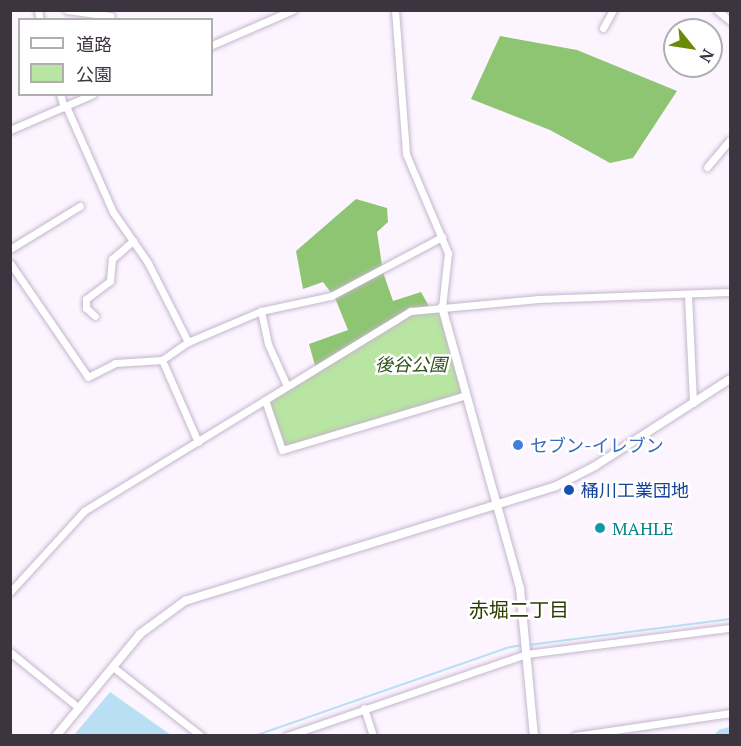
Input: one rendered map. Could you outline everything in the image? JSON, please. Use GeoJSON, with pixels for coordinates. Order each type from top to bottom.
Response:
{"type":"FeatureCollection","features":[{"type":"Feature","properties":{"kind":"street"},"geometry":{"type":"LineString","coordinates":[[67,10],[111,16]]}},
{"type":"Feature","properties":{"kind":"street"},"geometry":{"type":"LineString","coordinates":[[213,45],[293,10]]}},
{"type":"Feature","properties":{"kind":"street"},"geometry":{"type":"LineString","coordinates":[[395,10],[406,154],[442,237],[448,266],[442,307],[520,588],[534,735]]}},
{"type":"Feature","properties":{"kind":"street"},"geometry":{"type":"LineString","coordinates":[[603,28],[613,10]]}},
{"type":"Feature","properties":{"kind":"street"},"geometry":{"type":"LineString","coordinates":[[717,10],[730,21]]}},
{"type":"Feature","properties":{"kind":"street"},"geometry":{"type":"LineString","coordinates":[[61,96],[113,212],[133,241],[188,342]]}},
{"type":"Feature","properties":{"kind":"street"},"geometry":{"type":"LineString","coordinates":[[10,130],[88,96]]}},
{"type":"Feature","properties":{"kind":"street"},"geometry":{"type":"LineString","coordinates":[[707,167],[730,140]]}},
{"type":"Feature","properties":{"kind":"street"},"geometry":{"type":"LineString","coordinates":[[10,249],[80,206]]}},
{"type":"Feature","properties":{"kind":"street"},"geometry":{"type":"LineString","coordinates":[[12,267],[88,377],[115,363],[162,360],[188,342],[261,311],[331,296],[442,237]]}},
{"type":"Feature","properties":{"kind":"street"},"geometry":{"type":"LineString","coordinates":[[95,316],[86,308],[86,299],[110,281],[112,259],[133,241]]}},
{"type":"Feature","properties":{"kind":"street"},"geometry":{"type":"LineString","coordinates":[[10,592],[84,511],[411,311],[538,299],[688,296],[730,292]]}},
{"type":"Feature","properties":{"kind":"street"},"geometry":{"type":"LineString","coordinates":[[688,296],[693,403]]}},
{"type":"Feature","properties":{"kind":"street"},"geometry":{"type":"LineString","coordinates":[[261,311],[268,344],[287,386]]}},
{"type":"Feature","properties":{"kind":"street"},"geometry":{"type":"LineString","coordinates":[[162,360],[198,442]]}},
{"type":"Feature","properties":{"kind":"street"},"geometry":{"type":"LineString","coordinates":[[56,735],[140,634],[185,600],[496,506],[572,479],[730,379]]}},
{"type":"Feature","properties":{"kind":"street"},"geometry":{"type":"LineString","coordinates":[[265,400],[282,450],[466,395]]}},
{"type":"Feature","properties":{"kind":"street"},"geometry":{"type":"LineString","coordinates":[[287,735],[526,654],[730,628]]}},
{"type":"Feature","properties":{"kind":"street"},"geometry":{"type":"LineString","coordinates":[[10,652],[79,708]]}},
{"type":"Feature","properties":{"kind":"street"},"geometry":{"type":"LineString","coordinates":[[113,667],[201,735]]}},
{"type":"Feature","properties":{"kind":"street"},"geometry":{"type":"LineString","coordinates":[[364,708],[373,735]]}},
{"type":"Feature","properties":{"kind":"street"},"geometry":{"type":"LineString","coordinates":[[575,735],[730,713]]}},
{"type":"Feature","properties":{"kind":"green space"},"geometry":{"type":"Polygon","coordinates":[[[500,36],[577,50],[677,91],[633,158],[610,163],[550,130],[471,99],[500,36]]]}},
{"type":"Feature","properties":{"kind":"green space"},"geometry":{"type":"Polygon","coordinates":[[[356,199],[387,208],[388,222],[377,232],[383,272],[393,301],[421,292],[430,308],[372,334],[316,369],[309,344],[348,330],[335,298],[323,282],[303,289],[296,251],[356,199]]]}},
{"type":"Feature","properties":{"kind":"green space","name":"後谷公園"},"geometry":{"type":"Polygon","coordinates":[[[442,307],[466,395],[282,450],[265,400],[411,311],[442,307]]]}},
{"type":"Feature","properties":{"kind":"water"},"geometry":{"type":"Polygon","coordinates":[[[110,692],[171,735],[74,735],[110,692]]]}},
{"type":"Feature","properties":{"kind":"waterway"},"geometry":{"type":"LineString","coordinates":[[528,645],[730,619]]}},
{"type":"Feature","properties":{"kind":"waterway"},"geometry":{"type":"LineString","coordinates":[[254,736],[506,648],[522,645]]}},
{"type":"Feature","properties":{"kind":"waterway"},"geometry":{"type":"LineString","coordinates":[[722,736],[730,734]]}},
{"type":"Feature","properties":{"kind":"place","name":"セブン-イレブン"},"geometry":{"type":"Point","coordinates":[518,445]}},
{"type":"Feature","properties":{"kind":"place","name":"桶川工業団地"},"geometry":{"type":"Point","coordinates":[569,490]}},
{"type":"Feature","properties":{"kind":"place","name":"MAHLE"},"geometry":{"type":"Point","coordinates":[600,528]}},
{"type":"Feature","properties":{"kind":"district","name":"赤堀二丁目"},"geometry":{"type":"Point","coordinates":[519,609]}}]}
